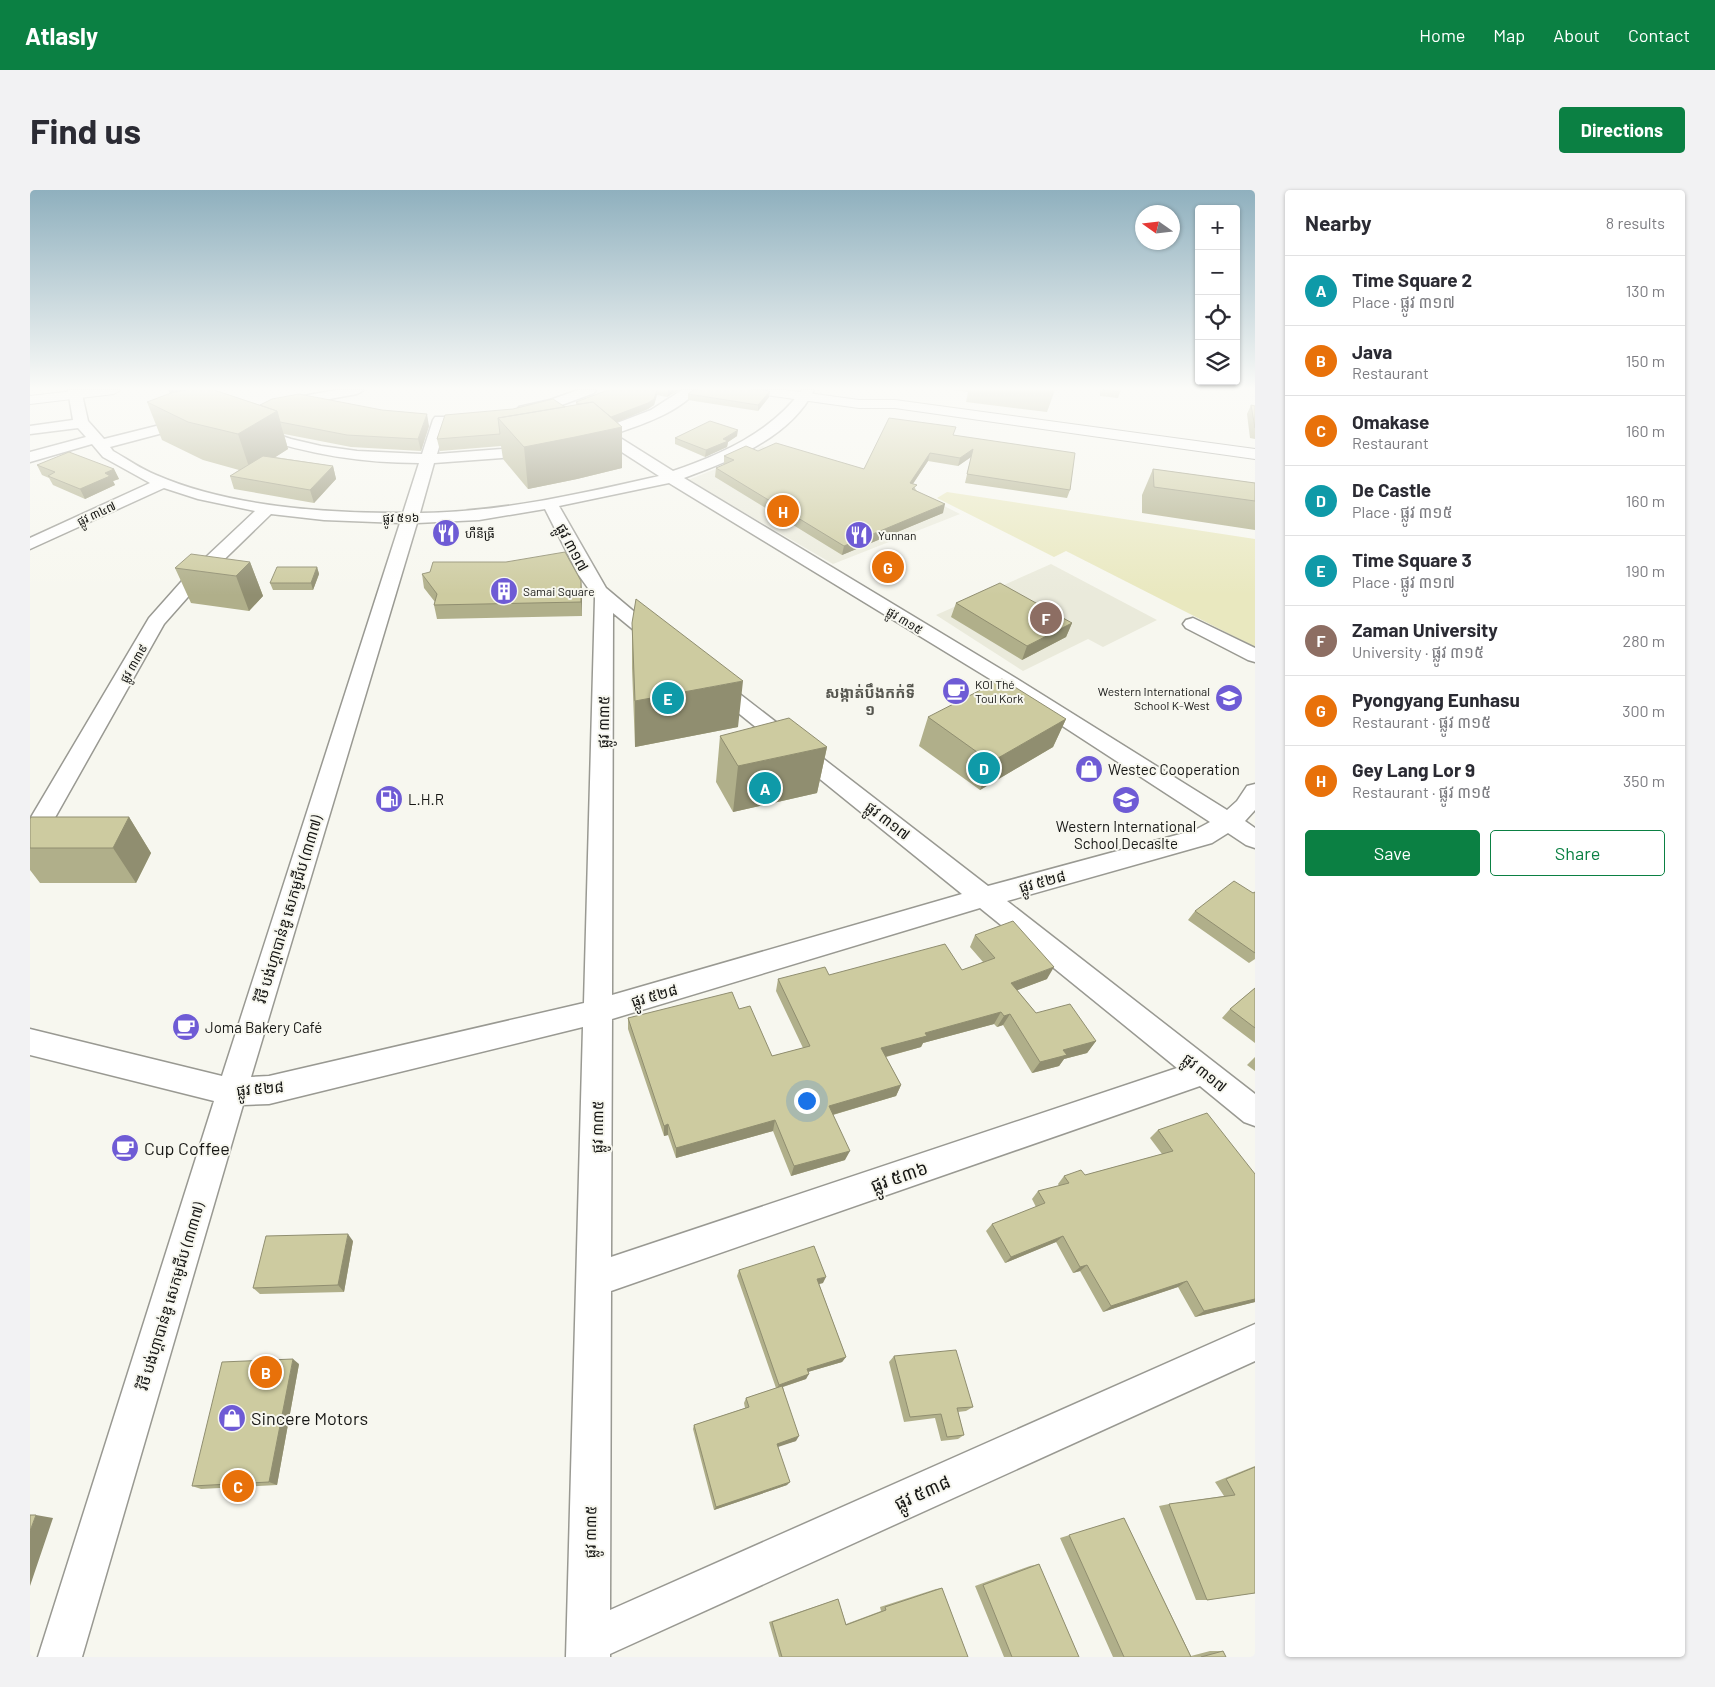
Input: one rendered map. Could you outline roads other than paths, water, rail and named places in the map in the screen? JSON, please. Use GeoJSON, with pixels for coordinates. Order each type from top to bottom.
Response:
{"type":"FeatureCollection","features":[{"type":"Feature","properties":{"kind":"street","name":"ផ្លូវ ៥១៦"},"geometry":{"type":"LineString","coordinates":[[117,458],[126,465],[163,483],[219,500],[267,509],[336,516],[410,518],[478,515],[550,504],[671,477],[718,458]]}},
{"type":"Feature","properties":{"kind":"street","name":"វិថី បង់ហ្គាបាន់ឌូ សេកមូជីប (៣៣៧)"},"geometry":{"type":"LineString","coordinates":[[60,1657],[428,458]]}},
{"type":"Feature","properties":{"kind":"street","name":"ផ្លូវ ៣១៥"},"geometry":{"type":"LineString","coordinates":[[642,458],[1002,678],[1255,839]]}},
{"type":"Feature","properties":{"kind":"street","name":"ផ្លូវ ៣៤៧"},"geometry":{"type":"LineString","coordinates":[[30,544],[163,483]]}},
{"type":"Feature","properties":{"kind":"street","name":"ផ្លូវ ៣១៧"},"geometry":{"type":"LineString","coordinates":[[550,504],[587,574],[604,597],[673,652]]}},
{"type":"Feature","properties":{"kind":"street","name":"ផ្លូវ ៣៣៩"},"geometry":{"type":"LineString","coordinates":[[30,840],[156,622],[184,587],[267,509]]}},
{"type":"Feature","properties":{"kind":"street","name":"ផ្លូវ ៣៣៥"},"geometry":{"type":"LineString","coordinates":[[588,1650],[604,597]]}},
{"type":"Feature","properties":{"kind":"street"},"geometry":{"type":"LineString","coordinates":[[1194,624],[1255,656]]}},
{"type":"Feature","properties":{"kind":"street","name":"ផ្លូវ ៣១៧"},"geometry":{"type":"LineString","coordinates":[[696,670],[1255,1112]]}},
{"type":"Feature","properties":{"kind":"street","name":"ផ្លូវ ៥២៨"},"geometry":{"type":"LineString","coordinates":[[30,1042],[232,1092],[269,1090],[599,1011],[985,897],[1203,837],[1228,822],[1251,800],[1255,792]]}},
{"type":"Feature","properties":{"kind":"street","name":"ផ្លូវ ៥៣៦"},"geometry":{"type":"LineString","coordinates":[[594,1280],[1204,1072]]}},
{"type":"Feature","properties":{"kind":"street","name":"ផ្លូវ ៥៣៨"},"geometry":{"type":"LineString","coordinates":[[588,1650],[1255,1342]]}},
{"type":"Feature","properties":{"kind":"place","name":"Gey Lang Lor 9"},"geometry":{"type":"Point","coordinates":[783,511]}},
{"type":"Feature","properties":{"kind":"place","name":"ហឺនីធ្រី"},"geometry":{"type":"Point","coordinates":[446,533]}},
{"type":"Feature","properties":{"kind":"place","name":"Yunnan"},"geometry":{"type":"Point","coordinates":[859,535]}},
{"type":"Feature","properties":{"kind":"place","name":"Pyongyang Eunhasu"},"geometry":{"type":"Point","coordinates":[888,567]}},
{"type":"Feature","properties":{"kind":"place","name":"Samai Square"},"geometry":{"type":"Point","coordinates":[504,591]}},
{"type":"Feature","properties":{"kind":"place","name":"Zaman University"},"geometry":{"type":"Point","coordinates":[1046,618]}},
{"type":"Feature","properties":{"kind":"place","name":"KOI Thé Toul Kork"},"geometry":{"type":"Point","coordinates":[956,691]}},
{"type":"Feature","properties":{"kind":"place","name":"Time Square 3"},"geometry":{"type":"Point","coordinates":[668,698]}},
{"type":"Feature","properties":{"kind":"place","name":"Western International School K-West"},"geometry":{"type":"Point","coordinates":[1229,698]}},
{"type":"Feature","properties":{"kind":"place","name":"De Castle"},"geometry":{"type":"Point","coordinates":[984,768]}},
{"type":"Feature","properties":{"kind":"place","name":"Westec Cooperation"},"geometry":{"type":"Point","coordinates":[1089,769]}},
{"type":"Feature","properties":{"kind":"place","name":"Time Square 2"},"geometry":{"type":"Point","coordinates":[765,788]}},
{"type":"Feature","properties":{"kind":"place","name":"L.H.R"},"geometry":{"type":"Point","coordinates":[389,799]}},
{"type":"Feature","properties":{"kind":"place","name":"Western International School Decaslte"},"geometry":{"type":"Point","coordinates":[1126,800]}},
{"type":"Feature","properties":{"kind":"place","name":"Joma Bakery Café"},"geometry":{"type":"Point","coordinates":[186,1027]}},
{"type":"Feature","properties":{"kind":"place","name":"Cup Coffee"},"geometry":{"type":"Point","coordinates":[125,1148]}},
{"type":"Feature","properties":{"kind":"place","name":"Java"},"geometry":{"type":"Point","coordinates":[266,1372]}},
{"type":"Feature","properties":{"kind":"place","name":"Sincere Motors"},"geometry":{"type":"Point","coordinates":[232,1418]}},
{"type":"Feature","properties":{"kind":"place","name":"Omakase"},"geometry":{"type":"Point","coordinates":[238,1486]}},
{"type":"Feature","properties":{"kind":"district","name":"សង្កាត់បឹងកក់ទី ១"},"geometry":{"type":"Point","coordinates":[870,700]}}]}
